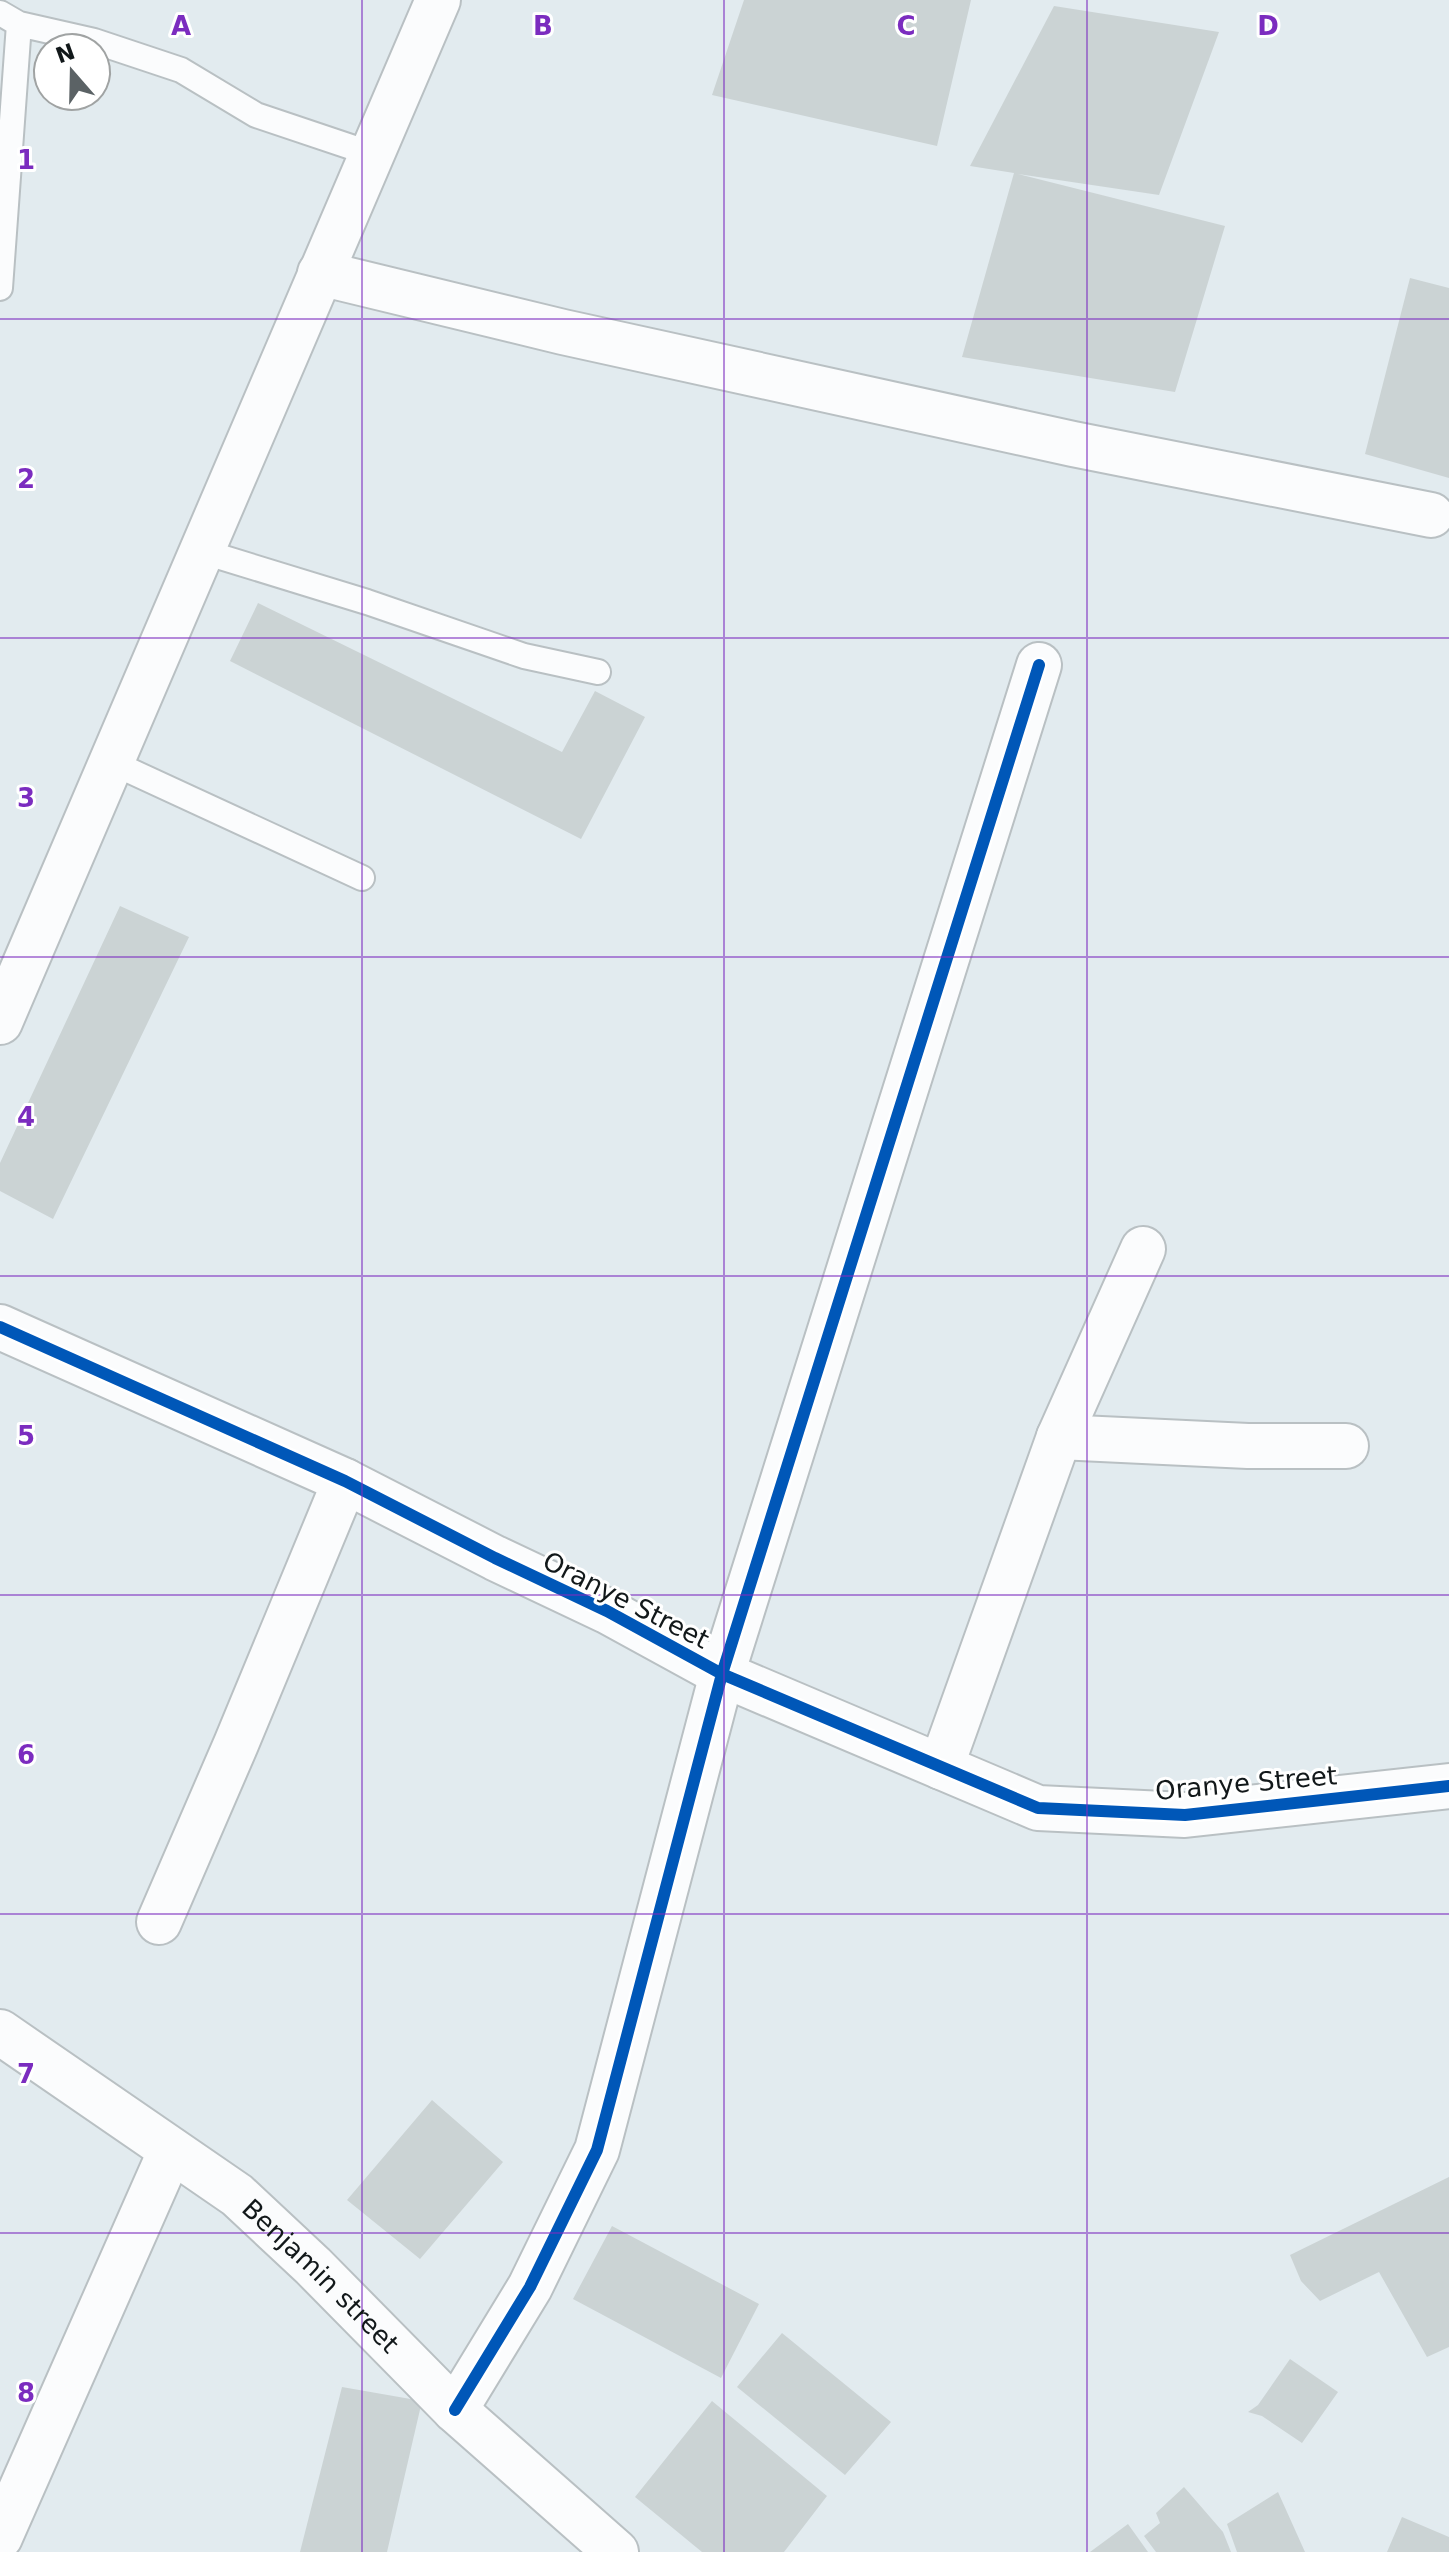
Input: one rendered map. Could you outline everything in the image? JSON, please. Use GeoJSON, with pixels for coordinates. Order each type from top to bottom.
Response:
{"type":"FeatureCollection","features":[{"type":"Feature","properties":{"kind":"street"},"geometry":{"type":"LineString","coordinates":[[0,1022],[438,0]]}},
{"type":"Feature","properties":{"kind":"street"},"geometry":{"type":"LineString","coordinates":[[320,273],[563,332],[1073,444],[1431,515]]}},
{"type":"Feature","properties":{"kind":"street"},"geometry":{"type":"LineString","coordinates":[[455,2410],[530,2287],[597,2150],[722,1674],[1039,665]]}},
{"type":"Feature","properties":{"kind":"street"},"geometry":{"type":"LineString","coordinates":[[941,1767],[1059,1437],[1143,1249]]}},
{"type":"Feature","properties":{"kind":"street","name":"Oranye Street"},"geometry":{"type":"LineString","coordinates":[[0,1327],[345,1481],[607,1611],[722,1674],[1038,1808],[1185,1815],[1449,1786]]}},
{"type":"Feature","properties":{"kind":"street"},"geometry":{"type":"LineString","coordinates":[[1059,1437],[1248,1446],[1346,1446]]}},
{"type":"Feature","properties":{"kind":"street"},"geometry":{"type":"LineString","coordinates":[[159,1922],[345,1481]]}},
{"type":"Feature","properties":{"kind":"street","name":"Benjamin street"},"geometry":{"type":"LineString","coordinates":[[0,2032],[237,2195],[313,2266],[455,2410],[616,2552]]}},
{"type":"Feature","properties":{"kind":"street"},"geometry":{"type":"LineString","coordinates":[[0,2537],[171,2150]]}},
{"type":"Feature","properties":{"kind":"lane"},"geometry":{"type":"LineString","coordinates":[[0,288],[10,18],[94,41],[181,70],[256,115],[372,154]]}},
{"type":"Feature","properties":{"kind":"lane"},"geometry":{"type":"LineString","coordinates":[[201,551],[367,602],[524,656],[598,672]]}},
{"type":"Feature","properties":{"kind":"lane"},"geometry":{"type":"LineString","coordinates":[[111,762],[362,878]]}},
{"type":"Feature","properties":{"kind":"building"},"geometry":{"type":"Polygon","coordinates":[[[744,0],[971,0],[937,146],[712,95],[744,0]]]}},
{"type":"Feature","properties":{"kind":"building"},"geometry":{"type":"Polygon","coordinates":[[[1054,6],[1219,32],[1159,195],[1018,174],[1225,226],[1175,392],[962,357],[1014,173],[970,166],[1054,6]]]}},
{"type":"Feature","properties":{"kind":"building"},"geometry":{"type":"Polygon","coordinates":[[[1410,278],[1449,288],[1449,478],[1365,454],[1410,278]]]}},
{"type":"Feature","properties":{"kind":"building"},"geometry":{"type":"Polygon","coordinates":[[[258,603],[562,752],[595,691],[645,717],[581,839],[230,661],[258,603]]]}},
{"type":"Feature","properties":{"kind":"building"},"geometry":{"type":"Polygon","coordinates":[[[120,906],[189,937],[53,1219],[0,1191],[0,1163],[120,906]]]}},
{"type":"Feature","properties":{"kind":"building"},"geometry":{"type":"Polygon","coordinates":[[[432,2100],[503,2162],[420,2259],[347,2200],[432,2100]]]}},
{"type":"Feature","properties":{"kind":"building"},"geometry":{"type":"Polygon","coordinates":[[[1449,2177],[1449,2347],[1427,2357],[1379,2272],[1320,2301],[1301,2281],[1290,2255],[1449,2177]]]}},
{"type":"Feature","properties":{"kind":"building"},"geometry":{"type":"Polygon","coordinates":[[[612,2226],[759,2304],[721,2378],[573,2299],[612,2226]]]}},
{"type":"Feature","properties":{"kind":"building"},"geometry":{"type":"Polygon","coordinates":[[[782,2333],[891,2422],[845,2475],[737,2387],[782,2333]]]}},
{"type":"Feature","properties":{"kind":"building"},"geometry":{"type":"Polygon","coordinates":[[[1290,2359],[1338,2392],[1302,2443],[1262,2416],[1248,2412],[1258,2405],[1290,2359]]]}},
{"type":"Feature","properties":{"kind":"building"},"geometry":{"type":"Polygon","coordinates":[[[342,2387],[422,2401],[387,2552],[300,2552],[342,2387]]]}},
{"type":"Feature","properties":{"kind":"building"},"geometry":{"type":"Polygon","coordinates":[[[712,2401],[827,2496],[784,2552],[702,2552],[635,2497],[712,2401]]]}},
{"type":"Feature","properties":{"kind":"building"},"geometry":{"type":"Polygon","coordinates":[[[1184,2487],[1223,2532],[1231,2552],[1156,2552],[1144,2536],[1160,2523],[1156,2513],[1184,2487]]]}},
{"type":"Feature","properties":{"kind":"building"},"geometry":{"type":"Polygon","coordinates":[[[1278,2492],[1305,2552],[1237,2552],[1227,2524],[1278,2492]]]}},
{"type":"Feature","properties":{"kind":"building"},"geometry":{"type":"Polygon","coordinates":[[[1402,2517],[1449,2537],[1449,2552],[1387,2552],[1402,2517]]]}},
{"type":"Feature","properties":{"kind":"building"},"geometry":{"type":"Polygon","coordinates":[[[1128,2524],[1148,2552],[1090,2552],[1128,2524]]]}},
{"type":"Feature","properties":{"kind":"cycle path"},"geometry":{"type":"LineString","coordinates":[[455,2410],[530,2287],[597,2150],[722,1674],[1039,665]]}},
{"type":"Feature","properties":{"kind":"cycle path"},"geometry":{"type":"LineString","coordinates":[[0,1327],[345,1481],[607,1611],[722,1674],[1038,1808],[1185,1815],[1449,1786]]}}]}
